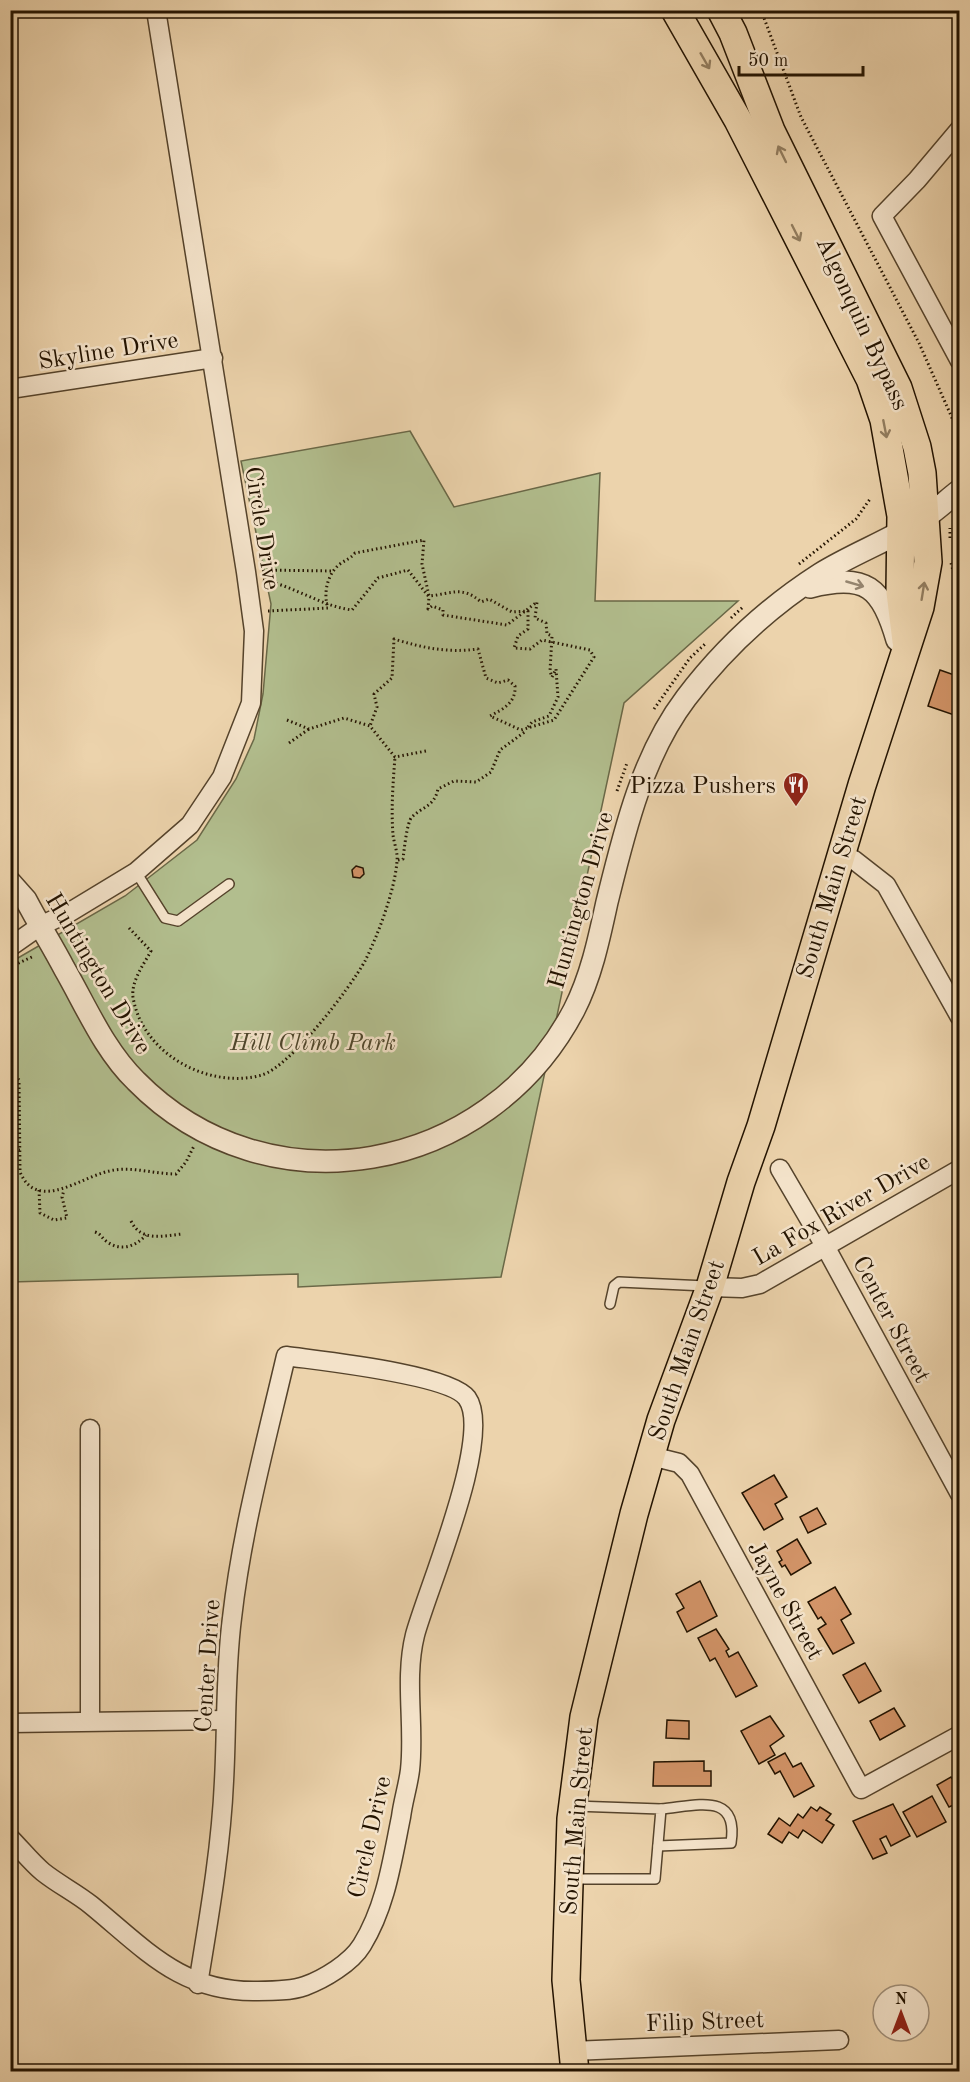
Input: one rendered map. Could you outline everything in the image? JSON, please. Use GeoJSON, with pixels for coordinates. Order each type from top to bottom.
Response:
{"type":"FeatureCollection","features":[{"type":"Feature","properties":{"kind":"main road","name":"Algonquin Bypass"},"geometry":{"type":"LineString","coordinates":[[675,10],[738,120],[870,379],[884,420],[901,516],[900,592],[905,655]]}},
{"type":"Feature","properties":{"kind":"main road","name":"Algonquin Bypass"},"geometry":{"type":"LineString","coordinates":[[721,10],[733,33],[771,130],[898,388],[917,447],[938,522],[920,607],[905,655]]}},
{"type":"Feature","properties":{"kind":"main road","name":"South Main Street"},"geometry":{"type":"LineString","coordinates":[[574,2061],[566,1980],[573,1806],[584,1717],[634,1514],[661,1420],[710,1287],[905,655]]}},
{"type":"Feature","properties":{"kind":"street","name":"Circle Drive"},"geometry":{"type":"LineString","coordinates":[[10,947],[40,926],[70,912],[136,872],[190,825],[222,777],[251,702],[254,631],[213,358],[156,10]]}},
{"type":"Feature","properties":{"kind":"street"},"geometry":{"type":"LineString","coordinates":[[960,129],[917,180],[882,216],[960,361]]}},
{"type":"Feature","properties":{"kind":"street","name":"Skyline Drive"},"geometry":{"type":"LineString","coordinates":[[10,389],[213,358]]}},
{"type":"Feature","properties":{"kind":"street"},"geometry":{"type":"LineString","coordinates":[[901,532],[938,522],[960,490]]}},
{"type":"Feature","properties":{"kind":"street","name":"Huntington Drive"},"geometry":{"type":"LineString","coordinates":[[10,882],[26,900],[94,1024],[133,1079],[177,1115],[223,1142],[280,1156],[335,1161],[396,1153],[456,1131],[509,1094],[529,1075],[549,1050],[574,1008],[590,969],[617,861],[639,790],[652,756],[684,701],[736,637],[822,573],[901,532]]}},
{"type":"Feature","properties":{"kind":"street"},"geometry":{"type":"LineString","coordinates":[[798,590],[834,581],[861,584],[884,603],[905,655]]}},
{"type":"Feature","properties":{"kind":"street"},"geometry":{"type":"LineString","coordinates":[[842,855],[854,860],[886,885],[960,1017]]}},
{"type":"Feature","properties":{"kind":"street","name":"Center Street"},"geometry":{"type":"LineString","coordinates":[[780,1168],[960,1494]]}},
{"type":"Feature","properties":{"kind":"street","name":"La Fox River Drive"},"geometry":{"type":"LineString","coordinates":[[710,1287],[754,1287],[960,1169]]}},
{"type":"Feature","properties":{"kind":"street","name":"Circle Drive"},"geometry":{"type":"LineString","coordinates":[[10,1838],[44,1872],[82,1897],[165,1966],[198,1984],[227,1991],[268,1991],[304,1986],[336,1968],[362,1946],[380,1907],[390,1875],[410,1770],[411,1666],[416,1635],[467,1472],[473,1442],[473,1415],[468,1399],[456,1388],[417,1377],[286,1356]]}},
{"type":"Feature","properties":{"kind":"street","name":"Center Drive"},"geometry":{"type":"LineString","coordinates":[[198,1984],[212,1902],[224,1782],[225,1719],[232,1618],[251,1505],[286,1356]]}},
{"type":"Feature","properties":{"kind":"street"},"geometry":{"type":"LineString","coordinates":[[90,1429],[90,1721]]}},
{"type":"Feature","properties":{"kind":"street","name":"Jayne Street"},"geometry":{"type":"LineString","coordinates":[[651,1456],[679,1463],[690,1474],[861,1789],[960,1735]]}},
{"type":"Feature","properties":{"kind":"street"},"geometry":{"type":"LineString","coordinates":[[10,1723],[225,1719]]}},
{"type":"Feature","properties":{"kind":"street","name":"Filip Street"},"geometry":{"type":"LineString","coordinates":[[574,2061],[839,2040]]}},
{"type":"Feature","properties":{"kind":"lane"},"geometry":{"type":"LineString","coordinates":[[136,872],[165,918],[178,921],[229,884]]}},
{"type":"Feature","properties":{"kind":"lane"},"geometry":{"type":"LineString","coordinates":[[610,1304],[614,1286],[619,1282],[710,1287]]}},
{"type":"Feature","properties":{"kind":"lane"},"geometry":{"type":"LineString","coordinates":[[573,1806],[661,1809],[711,1805],[723,1808],[731,1817],[733,1830],[731,1843],[658,1846]]}},
{"type":"Feature","properties":{"kind":"lane"},"geometry":{"type":"LineString","coordinates":[[569,1879],[655,1879],[661,1809]]}},
{"type":"Feature","properties":{"kind":"path"},"geometry":{"type":"LineString","coordinates":[[761,10],[801,117],[919,343],[960,436]]}},
{"type":"Feature","properties":{"kind":"path"},"geometry":{"type":"LineString","coordinates":[[955,458],[960,452]]}},
{"type":"Feature","properties":{"kind":"path"},"geometry":{"type":"LineString","coordinates":[[797,566],[862,514],[870,499]]}},
{"type":"Feature","properties":{"kind":"path"},"geometry":{"type":"LineString","coordinates":[[938,522],[950,540]]}},
{"type":"Feature","properties":{"kind":"path"},"geometry":{"type":"LineString","coordinates":[[266,611],[328,608],[324,597],[326,586],[334,571],[355,554],[424,540],[422,564],[429,596],[462,590],[471,592],[480,602],[489,599],[512,612],[528,611],[528,629],[518,636],[514,648],[530,649],[542,640],[590,650],[594,657],[554,720],[521,730],[490,716],[507,706],[515,694],[515,687],[508,680],[498,683],[486,678],[478,649],[458,652],[426,649],[394,639],[392,678],[374,694],[377,707],[370,726]]}},
{"type":"Feature","properties":{"kind":"path"},"geometry":{"type":"LineString","coordinates":[[950,560],[960,597]]}},
{"type":"Feature","properties":{"kind":"path"},"geometry":{"type":"LineString","coordinates":[[260,570],[334,571]]}},
{"type":"Feature","properties":{"kind":"path"},"geometry":{"type":"LineString","coordinates":[[262,580],[280,584],[326,603],[352,610],[378,578],[408,570],[429,597],[428,609],[432,606],[443,610],[443,615],[507,625],[537,602],[535,618],[546,623],[547,634],[552,636],[550,671],[552,676],[556,669],[558,697],[549,716],[532,722],[527,729],[500,750],[491,772],[476,782],[454,781],[438,789],[436,799],[428,808],[412,816],[407,824],[408,839],[403,859],[398,860]]}},
{"type":"Feature","properties":{"kind":"path"},"geometry":{"type":"LineString","coordinates":[[727,622],[751,600]]}},
{"type":"Feature","properties":{"kind":"path"},"geometry":{"type":"LineString","coordinates":[[650,717],[690,658],[709,640]]}},
{"type":"Feature","properties":{"kind":"path"},"geometry":{"type":"LineString","coordinates":[[129,928],[151,951],[137,975],[133,995],[142,1025],[162,1049],[191,1070],[224,1078],[263,1074],[284,1062],[331,1010],[364,961],[388,898],[398,860],[393,837],[395,757],[370,726],[345,718],[309,729],[289,743]]}},
{"type":"Feature","properties":{"kind":"path"},"geometry":{"type":"LineString","coordinates":[[288,720],[309,729]]}},
{"type":"Feature","properties":{"kind":"path"},"geometry":{"type":"LineString","coordinates":[[395,757],[426,751]]}},
{"type":"Feature","properties":{"kind":"path"},"geometry":{"type":"LineString","coordinates":[[615,796],[629,758]]}},
{"type":"Feature","properties":{"kind":"path"},"geometry":{"type":"LineString","coordinates":[[10,1068],[19,1080],[20,1172],[24,1182],[39,1190],[51,1192],[65,1190],[92,1176],[114,1170],[138,1169],[176,1174],[186,1162],[196,1143]]}},
{"type":"Feature","properties":{"kind":"path"},"geometry":{"type":"LineString","coordinates":[[10,1150],[20,1150]]}},
{"type":"Feature","properties":{"kind":"path"},"geometry":{"type":"LineString","coordinates":[[39,1190],[40,1213],[48,1218],[64,1220],[67,1218],[62,1197],[65,1190]]}},
{"type":"Feature","properties":{"kind":"path"},"geometry":{"type":"LineString","coordinates":[[131,1221],[134,1227],[146,1236],[182,1234]]}},
{"type":"Feature","properties":{"kind":"path"},"geometry":{"type":"LineString","coordinates":[[95,1232],[117,1246],[128,1247],[138,1245],[146,1236]]}},
{"type":"Feature","properties":{"kind":"green space","name":"Hill Climb Park"},"geometry":{"type":"Polygon","coordinates":[[[410,431],[454,507],[600,473],[595,601],[738,601],[624,703],[501,1277],[298,1287],[298,1274],[11,1282],[11,962],[125,896],[197,840],[236,779],[254,739],[263,694],[271,604],[241,461],[410,431]]]}},
{"type":"Feature","properties":{"kind":"building"},"geometry":{"type":"Polygon","coordinates":[[[940,670],[960,677],[960,717],[928,706],[940,670]]]}},
{"type":"Feature","properties":{"kind":"building"},"geometry":{"type":"Polygon","coordinates":[[[356,866],[363,868],[364,874],[360,878],[353,877],[352,870],[356,866]]]}},
{"type":"Feature","properties":{"kind":"building"},"geometry":{"type":"Polygon","coordinates":[[[774,1475],[787,1497],[775,1504],[783,1519],[764,1530],[742,1493],[774,1475]]]}},
{"type":"Feature","properties":{"kind":"building"},"geometry":{"type":"Polygon","coordinates":[[[817,1508],[826,1524],[808,1533],[800,1517],[817,1508]]]}},
{"type":"Feature","properties":{"kind":"building"},"geometry":{"type":"Polygon","coordinates":[[[797,1539],[811,1563],[791,1575],[785,1565],[782,1567],[779,1562],[782,1560],[777,1551],[797,1539]]]}},
{"type":"Feature","properties":{"kind":"building"},"geometry":{"type":"Polygon","coordinates":[[[700,1581],[717,1616],[687,1632],[677,1612],[684,1608],[676,1594],[700,1581]]]}},
{"type":"Feature","properties":{"kind":"building"},"geometry":{"type":"Polygon","coordinates":[[[835,1587],[851,1614],[841,1620],[854,1643],[833,1654],[818,1629],[826,1624],[821,1617],[818,1619],[808,1602],[835,1587]]]}},
{"type":"Feature","properties":{"kind":"building"},"geometry":{"type":"Polygon","coordinates":[[[716,1629],[729,1649],[726,1651],[729,1657],[738,1652],[757,1686],[736,1697],[715,1658],[710,1661],[698,1638],[716,1629]]]}},
{"type":"Feature","properties":{"kind":"building"},"geometry":{"type":"Polygon","coordinates":[[[865,1663],[881,1691],[859,1703],[843,1675],[865,1663]]]}},
{"type":"Feature","properties":{"kind":"building"},"geometry":{"type":"Polygon","coordinates":[[[894,1708],[905,1726],[880,1740],[870,1721],[894,1708]]]}},
{"type":"Feature","properties":{"kind":"building"},"geometry":{"type":"Polygon","coordinates":[[[770,1716],[784,1736],[770,1746],[775,1755],[759,1764],[741,1731],[770,1716]]]}},
{"type":"Feature","properties":{"kind":"building"},"geometry":{"type":"Polygon","coordinates":[[[667,1720],[689,1721],[689,1739],[666,1738],[667,1720]]]}},
{"type":"Feature","properties":{"kind":"building"},"geometry":{"type":"Polygon","coordinates":[[[785,1753],[793,1767],[801,1763],[814,1786],[794,1797],[780,1771],[775,1774],[768,1762],[785,1753]]]}},
{"type":"Feature","properties":{"kind":"building"},"geometry":{"type":"Polygon","coordinates":[[[704,1761],[704,1771],[711,1771],[711,1786],[653,1786],[654,1762],[704,1761]]]}},
{"type":"Feature","properties":{"kind":"building"},"geometry":{"type":"Polygon","coordinates":[[[951,1777],[955,1783],[960,1780],[960,1802],[949,1807],[937,1785],[951,1777]]]}},
{"type":"Feature","properties":{"kind":"building"},"geometry":{"type":"Polygon","coordinates":[[[932,1796],[946,1822],[917,1837],[903,1812],[932,1796]]]}},
{"type":"Feature","properties":{"kind":"building"},"geometry":{"type":"Polygon","coordinates":[[[893,1804],[910,1836],[891,1846],[886,1836],[880,1839],[887,1853],[873,1859],[853,1821],[893,1804]]]}},
{"type":"Feature","properties":{"kind":"building"},"geometry":{"type":"Polygon","coordinates":[[[811,1807],[817,1811],[820,1807],[831,1814],[826,1820],[834,1825],[822,1843],[803,1830],[798,1838],[789,1832],[782,1843],[768,1834],[779,1818],[790,1826],[798,1814],[803,1818],[811,1807]]]}},
{"type":"Feature","properties":{"kind":"place","name":"Pizza Pushers"},"geometry":{"type":"Point","coordinates":[796,808]}}]}
